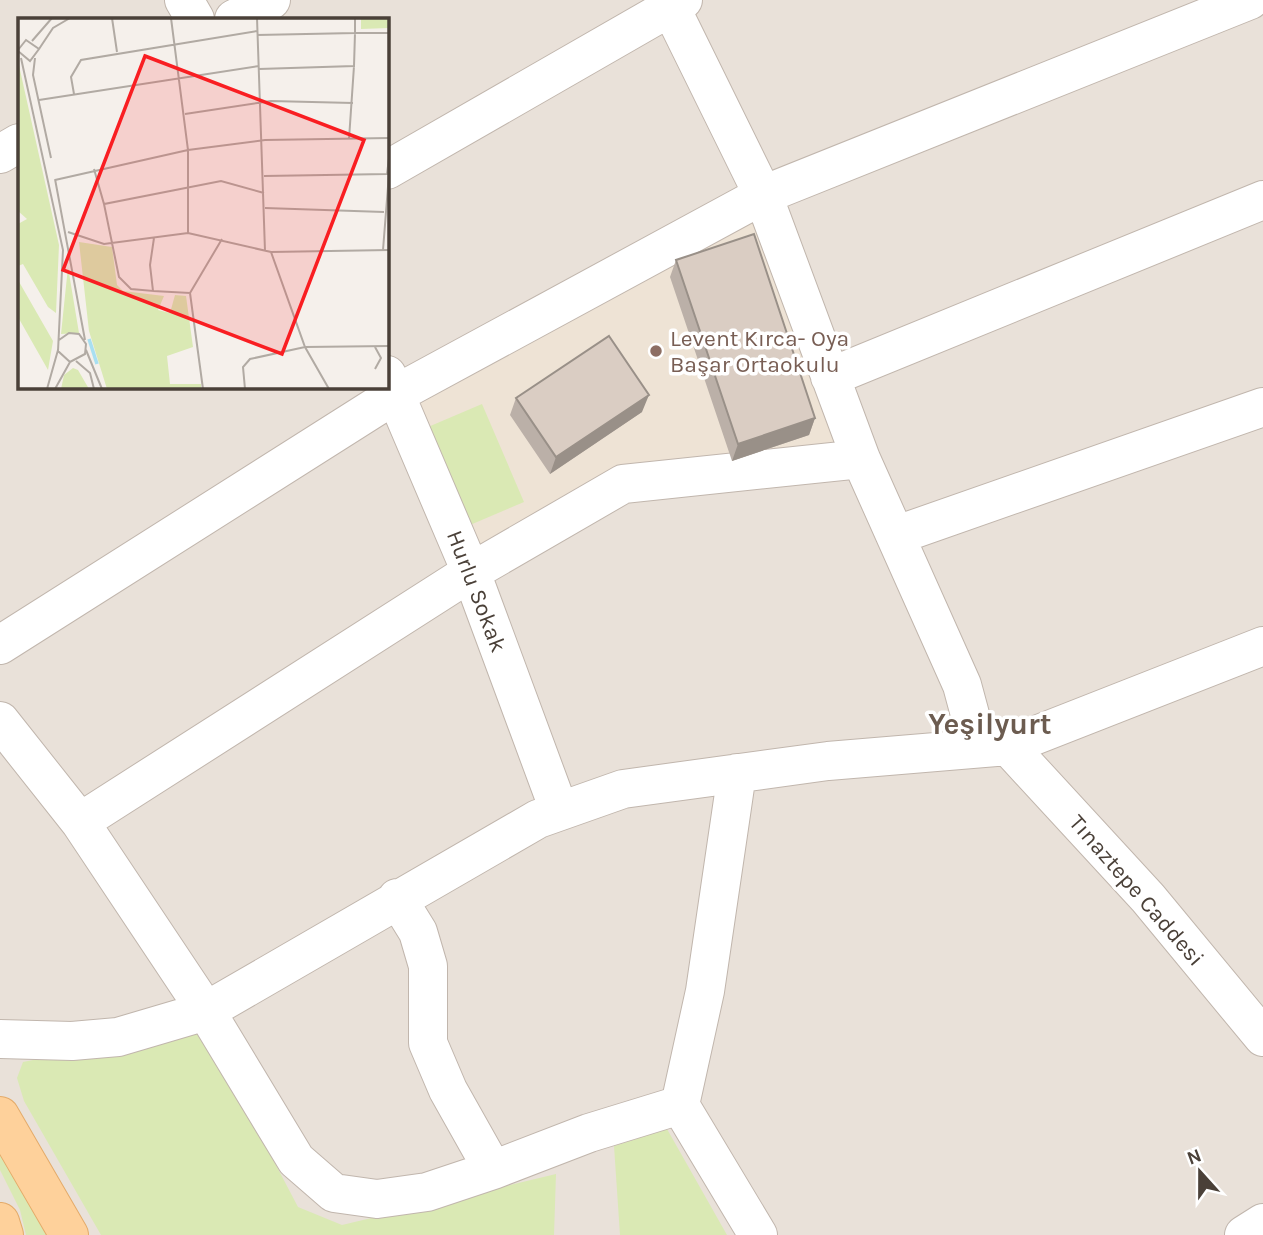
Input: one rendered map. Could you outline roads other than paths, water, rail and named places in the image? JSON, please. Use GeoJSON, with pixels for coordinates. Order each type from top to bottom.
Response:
{"type":"FeatureCollection","features":[{"type":"Feature","properties":{"kind":"main road"},"geometry":{"type":"LineString","coordinates":[[0,1116],[69,1235]]}},
{"type":"Feature","properties":{"kind":"main road"},"geometry":{"type":"LineString","coordinates":[[0,1222],[4,1235]]}},
{"type":"Feature","properties":{"kind":"street"},"geometry":{"type":"LineString","coordinates":[[184,0],[194,18]]}},
{"type":"Feature","properties":{"kind":"street"},"geometry":{"type":"LineString","coordinates":[[236,18],[271,0]]}},
{"type":"Feature","properties":{"kind":"street"},"geometry":{"type":"LineString","coordinates":[[391,384],[763,195],[1185,14],[1250,0]]}},
{"type":"Feature","properties":{"kind":"street"},"geometry":{"type":"LineString","coordinates":[[388,169],[674,2],[763,195],[861,458],[962,685],[994,747]]}},
{"type":"Feature","properties":{"kind":"street"},"geometry":{"type":"LineString","coordinates":[[0,154],[18,144]]}},
{"type":"Feature","properties":{"kind":"street"},"geometry":{"type":"LineString","coordinates":[[830,377],[1263,200]]}},
{"type":"Feature","properties":{"kind":"street","name":"Hurlu Sokak"},"geometry":{"type":"LineString","coordinates":[[391,384],[471,572],[559,810]]}},
{"type":"Feature","properties":{"kind":"street"},"geometry":{"type":"LineString","coordinates":[[0,645],[385,388]]}},
{"type":"Feature","properties":{"kind":"street"},"geometry":{"type":"LineString","coordinates":[[897,535],[1263,407]]}},
{"type":"Feature","properties":{"kind":"street"},"geometry":{"type":"LineString","coordinates":[[80,822],[471,572],[623,484],[861,458]]}},
{"type":"Feature","properties":{"kind":"street"},"geometry":{"type":"LineString","coordinates":[[0,1039],[72,1041],[118,1037],[206,1011],[248,989],[397,898],[559,810],[623,789],[737,773],[994,747],[1263,646]]}},
{"type":"Feature","properties":{"kind":"street"},"geometry":{"type":"LineString","coordinates":[[0,721],[80,822],[206,1011],[296,1160],[334,1193],[377,1199],[415,1194],[493,1170],[589,1133],[680,1105]]}},
{"type":"Feature","properties":{"kind":"street","name":"Tınaztepe Caddesi"},"geometry":{"type":"LineString","coordinates":[[994,747],[1148,898],[1263,1037]]}},
{"type":"Feature","properties":{"kind":"street"},"geometry":{"type":"LineString","coordinates":[[737,773],[705,991],[680,1105],[758,1235]]}},
{"type":"Feature","properties":{"kind":"street"},"geometry":{"type":"LineString","coordinates":[[397,898],[418,932],[428,966],[428,1043],[449,1090],[493,1170]]}},
{"type":"Feature","properties":{"kind":"street"},"geometry":{"type":"LineString","coordinates":[[1244,1235],[1263,1223]]}},
{"type":"Feature","properties":{"kind":"place","name":"Levent Kırca- Oya Başar Ortaokulu"},"geometry":{"type":"Point","coordinates":[656,351]}},
{"type":"Feature","properties":{"kind":"district","name":"Yeşilyurt"},"geometry":{"type":"Point","coordinates":[990,724]}}]}
